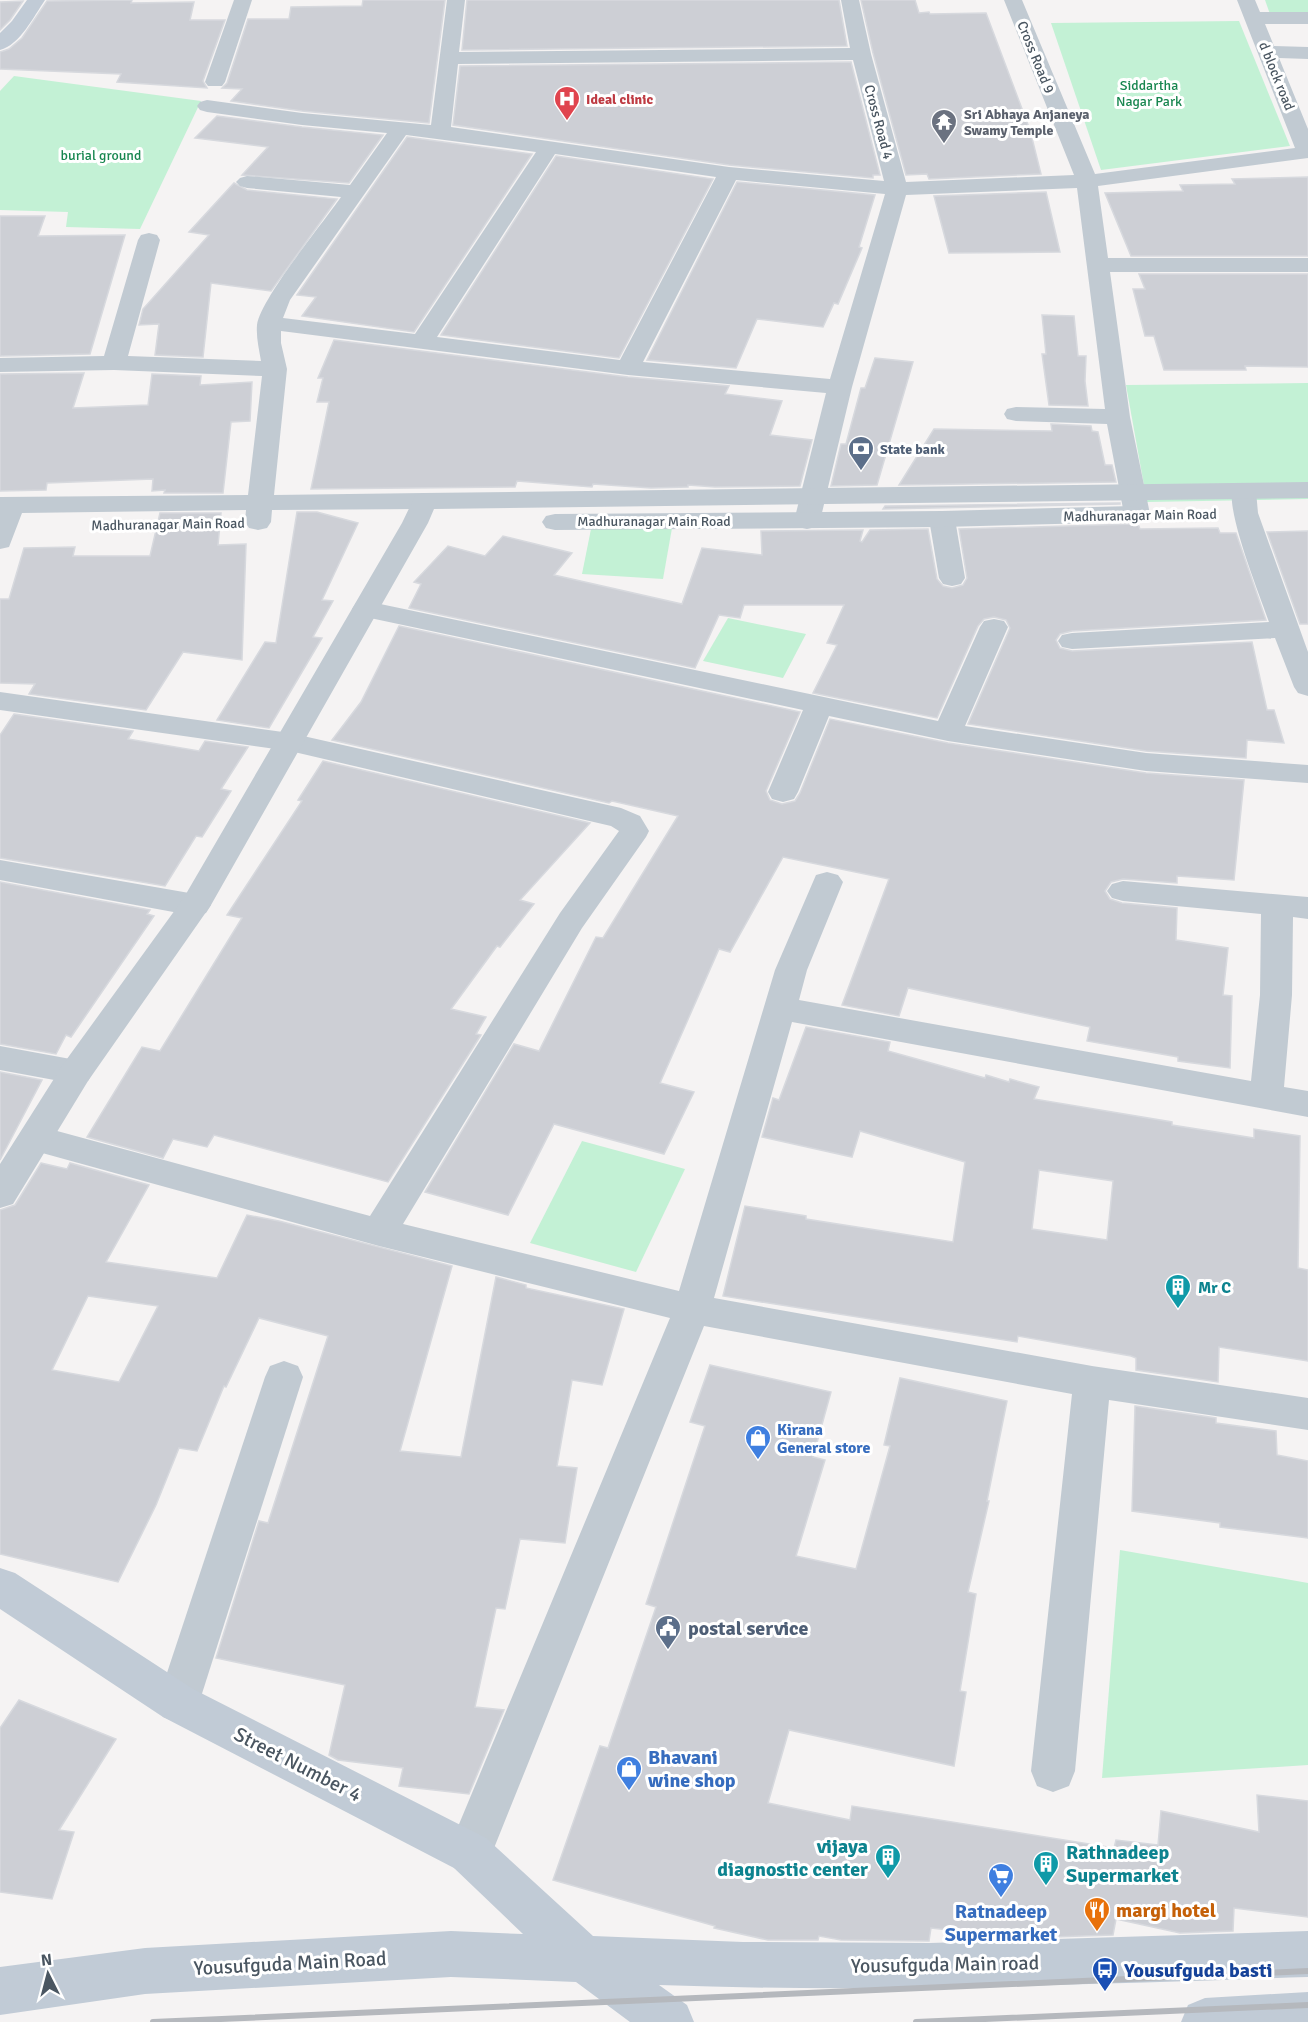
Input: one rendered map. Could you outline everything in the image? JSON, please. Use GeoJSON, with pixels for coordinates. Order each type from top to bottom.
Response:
{"type":"FeatureCollection","features":[{"type":"Feature","properties":{"kind":"main road"},"geometry":{"type":"LineString","coordinates":[[0,44],[19,25],[36,0]]}},
{"type":"Feature","properties":{"kind":"main road","name":"Street Number 4"},"geometry":{"type":"LineString","coordinates":[[0,1586],[178,1703],[470,1853],[582,1958],[670,2022]]}},
{"type":"Feature","properties":{"kind":"main road","name":"Yousufguda Main Road"},"geometry":{"type":"LineString","coordinates":[[0,1991],[145,1971],[317,1961],[452,1954],[582,1958]]}},
{"type":"Feature","properties":{"kind":"main road","name":"Yousufguda Main road"},"geometry":{"type":"LineString","coordinates":[[582,1958],[743,1965],[930,1966],[1308,1954]]}},
{"type":"Feature","properties":{"kind":"main road"},"geometry":{"type":"LineString","coordinates":[[1205,2022],[1308,2016]]}},
{"type":"Feature","properties":{"kind":"street"},"geometry":{"type":"LineString","coordinates":[[215,82],[243,0]]}},
{"type":"Feature","properties":{"kind":"street"},"geometry":{"type":"LineString","coordinates":[[440,132],[456,0]]}},
{"type":"Feature","properties":{"kind":"street","name":"Cross Road 4"},"geometry":{"type":"LineString","coordinates":[[850,0],[861,54],[897,189]]}},
{"type":"Feature","properties":{"kind":"street","name":"Cross Road 9"},"geometry":{"type":"LineString","coordinates":[[1013,0],[1087,181],[1118,417],[1134,503]]}},
{"type":"Feature","properties":{"kind":"street"},"geometry":{"type":"LineString","coordinates":[[1249,9],[1308,18]]}},
{"type":"Feature","properties":{"kind":"street","name":"d block road"},"geometry":{"type":"LineString","coordinates":[[1249,9],[1267,52],[1291,90],[1307,152]]}},
{"type":"Feature","properties":{"kind":"street"},"geometry":{"type":"LineString","coordinates":[[1267,52],[1308,53]]}},
{"type":"Feature","properties":{"kind":"street"},"geometry":{"type":"LineString","coordinates":[[450,58],[861,54]]}},
{"type":"Feature","properties":{"kind":"street"},"geometry":{"type":"LineString","coordinates":[[207,106],[302,119],[440,132],[550,146],[729,173],[897,189],[1087,181],[1307,152]]}},
{"type":"Feature","properties":{"kind":"street"},"geometry":{"type":"LineString","coordinates":[[259,512],[275,369],[269,343],[269,322],[279,300],[401,128]]}},
{"type":"Feature","properties":{"kind":"street"},"geometry":{"type":"LineString","coordinates":[[421,343],[550,146]]}},
{"type":"Feature","properties":{"kind":"street"},"geometry":{"type":"LineString","coordinates":[[628,368],[729,173]]}},
{"type":"Feature","properties":{"kind":"street"},"geometry":{"type":"LineString","coordinates":[[247,182],[356,192]]}},
{"type":"Feature","properties":{"kind":"street"},"geometry":{"type":"LineString","coordinates":[[810,508],[840,387],[897,189]]}},
{"type":"Feature","properties":{"kind":"street"},"geometry":{"type":"LineString","coordinates":[[114,363],[149,240]]}},
{"type":"Feature","properties":{"kind":"street"},"geometry":{"type":"LineString","coordinates":[[1098,265],[1308,265]]}},
{"type":"Feature","properties":{"kind":"street"},"geometry":{"type":"LineString","coordinates":[[269,322],[628,368],[840,387]]}},
{"type":"Feature","properties":{"kind":"street"},"geometry":{"type":"LineString","coordinates":[[0,365],[114,363],[275,369]]}},
{"type":"Feature","properties":{"kind":"street"},"geometry":{"type":"LineString","coordinates":[[1016,414],[1118,417]]}},
{"type":"Feature","properties":{"kind":"street","name":"Madhuranagar Main Road"},"geometry":{"type":"LineString","coordinates":[[3,521],[259,512],[1244,502],[1308,490]]}},
{"type":"Feature","properties":{"kind":"street"},"geometry":{"type":"LineString","coordinates":[[1244,502],[1285,629],[1308,686]]}},
{"type":"Feature","properties":{"kind":"street","name":"Madhuranagar Main Road"},"geometry":{"type":"LineString","coordinates":[[1244,502],[1308,513]]}},
{"type":"Feature","properties":{"kind":"street","name":"Madhuranagar Main Road"},"geometry":{"type":"LineString","coordinates":[[810,508],[942,519],[1134,503]]}},
{"type":"Feature","properties":{"kind":"street"},"geometry":{"type":"LineString","coordinates":[[0,1194],[76,1072],[195,905],[420,512]]}},
{"type":"Feature","properties":{"kind":"street"},"geometry":{"type":"LineString","coordinates":[[942,519],[952,578]]}},
{"type":"Feature","properties":{"kind":"street"},"geometry":{"type":"LineString","coordinates":[[366,609],[948,732],[1146,762],[1308,774]]}},
{"type":"Feature","properties":{"kind":"street"},"geometry":{"type":"LineString","coordinates":[[948,732],[994,627]]}},
{"type":"Feature","properties":{"kind":"street"},"geometry":{"type":"LineString","coordinates":[[1072,641],[1285,629]]}},
{"type":"Feature","properties":{"kind":"street"},"geometry":{"type":"LineString","coordinates":[[0,701],[290,742],[621,818],[629,823],[634,831],[571,921],[379,1232]]}},
{"type":"Feature","properties":{"kind":"street"},"geometry":{"type":"LineString","coordinates":[[783,792],[819,705]]}},
{"type":"Feature","properties":{"kind":"street"},"geometry":{"type":"LineString","coordinates":[[0,870],[195,905]]}},
{"type":"Feature","properties":{"kind":"street"},"geometry":{"type":"LineString","coordinates":[[470,1853],[692,1309],[791,970],[827,882]]}},
{"type":"Feature","properties":{"kind":"street"},"geometry":{"type":"LineString","coordinates":[[1123,891],[1293,907],[1276,994],[1266,1097]]}},
{"type":"Feature","properties":{"kind":"street"},"geometry":{"type":"LineString","coordinates":[[780,1008],[1308,1104]]}},
{"type":"Feature","properties":{"kind":"street"},"geometry":{"type":"LineString","coordinates":[[0,1058],[76,1072]]}},
{"type":"Feature","properties":{"kind":"street"},"geometry":{"type":"LineString","coordinates":[[35,1138],[379,1232],[692,1309],[1092,1382],[1308,1414]]}},
{"type":"Feature","properties":{"kind":"street"},"geometry":{"type":"LineString","coordinates":[[178,1703],[284,1377]]}},
{"type":"Feature","properties":{"kind":"street"},"geometry":{"type":"LineString","coordinates":[[1053,1771],[1092,1382]]}},
{"type":"Feature","properties":{"kind":"green space"},"geometry":{"type":"Polygon","coordinates":[[[1265,0],[1308,0],[1308,15],[1271,17],[1265,0]]]}},
{"type":"Feature","properties":{"kind":"green space","name":"Siddartha Nagar Park"},"geometry":{"type":"Polygon","coordinates":[[[1239,21],[1290,146],[1101,170],[1051,23],[1239,21]]]}},
{"type":"Feature","properties":{"kind":"green space","name":"burial ground"},"geometry":{"type":"Polygon","coordinates":[[[14,76],[201,101],[140,229],[66,227],[68,212],[0,210],[0,91],[14,76]]]}},
{"type":"Feature","properties":{"kind":"green space"},"geometry":{"type":"Polygon","coordinates":[[[1308,383],[1308,499],[1147,502],[1126,385],[1308,383]]]}},
{"type":"Feature","properties":{"kind":"green space"},"geometry":{"type":"Polygon","coordinates":[[[592,524],[672,528],[663,579],[582,574],[592,524]]]}},
{"type":"Feature","properties":{"kind":"green space"},"geometry":{"type":"Polygon","coordinates":[[[728,618],[806,634],[783,678],[703,661],[728,618]]]}},
{"type":"Feature","properties":{"kind":"green space"},"geometry":{"type":"Polygon","coordinates":[[[582,1141],[685,1169],[636,1272],[530,1243],[582,1141]]]}},
{"type":"Feature","properties":{"kind":"green space"},"geometry":{"type":"Polygon","coordinates":[[[1120,1550],[1308,1583],[1308,1765],[1102,1778],[1120,1550]]]}},
{"type":"Feature","properties":{"kind":"building"},"geometry":{"type":"Polygon","coordinates":[[[132,0],[131,3],[194,2],[190,20],[225,20],[203,81],[207,88],[117,82],[121,74],[0,69],[0,52],[9,49],[22,38],[47,1],[132,0]]]}},
{"type":"Feature","properties":{"kind":"building"},"geometry":{"type":"Polygon","coordinates":[[[363,0],[445,0],[429,123],[302,111],[231,101],[242,89],[222,88],[227,83],[248,19],[289,19],[291,7],[362,6],[363,0]]]}},
{"type":"Feature","properties":{"kind":"building"},"geometry":{"type":"Polygon","coordinates":[[[467,0],[839,0],[847,46],[462,50],[467,0]]]}},
{"type":"Feature","properties":{"kind":"building"},"geometry":{"type":"Polygon","coordinates":[[[861,0],[915,0],[919,13],[986,13],[1030,130],[1041,174],[929,179],[927,174],[906,175],[861,0]]]}},
{"type":"Feature","properties":{"kind":"building"},"geometry":{"type":"Polygon","coordinates":[[[23,1],[10,20],[0,30],[0,2],[23,1]]]}},
{"type":"Feature","properties":{"kind":"building"},"geometry":{"type":"Polygon","coordinates":[[[851,62],[880,175],[873,175],[873,178],[729,165],[453,125],[460,66],[851,62]]]}},
{"type":"Feature","properties":{"kind":"building"},"geometry":{"type":"Polygon","coordinates":[[[217,116],[383,135],[349,183],[242,175],[268,147],[195,138],[217,116]]]}},
{"type":"Feature","properties":{"kind":"building"},"geometry":{"type":"Polygon","coordinates":[[[407,137],[532,154],[414,332],[302,316],[316,297],[297,295],[407,137]]]}},
{"type":"Feature","properties":{"kind":"building"},"geometry":{"type":"Polygon","coordinates":[[[556,156],[713,179],[619,358],[441,335],[556,156]]]}},
{"type":"Feature","properties":{"kind":"building"},"geometry":{"type":"Polygon","coordinates":[[[1308,177],[1308,256],[1131,256],[1105,193],[1183,191],[1180,185],[1235,184],[1232,179],[1308,177]]]}},
{"type":"Feature","properties":{"kind":"building"},"geometry":{"type":"Polygon","coordinates":[[[737,182],[875,195],[859,247],[862,248],[838,304],[834,303],[823,327],[757,319],[736,368],[647,360],[737,182]]]}},
{"type":"Feature","properties":{"kind":"building"},"geometry":{"type":"Polygon","coordinates":[[[234,183],[247,190],[337,199],[271,291],[211,283],[203,357],[155,355],[159,324],[139,325],[143,309],[209,235],[189,232],[234,183]]]}},
{"type":"Feature","properties":{"kind":"building"},"geometry":{"type":"Polygon","coordinates":[[[1046,192],[1060,252],[949,253],[934,196],[1046,192]]]}},
{"type":"Feature","properties":{"kind":"building"},"geometry":{"type":"Polygon","coordinates":[[[0,216],[45,216],[38,236],[125,235],[90,354],[0,356],[0,216]]]}},
{"type":"Feature","properties":{"kind":"building"},"geometry":{"type":"Polygon","coordinates":[[[1139,274],[1308,274],[1308,367],[1245,366],[1246,370],[1164,370],[1154,336],[1145,336],[1133,289],[1145,289],[1139,274]]]}},
{"type":"Feature","properties":{"kind":"building"},"geometry":{"type":"Polygon","coordinates":[[[1042,315],[1074,316],[1078,356],[1086,356],[1085,381],[1088,406],[1049,405],[1042,354],[1046,354],[1042,315]]]}},
{"type":"Feature","properties":{"kind":"building"},"geometry":{"type":"Polygon","coordinates":[[[334,340],[628,377],[729,386],[725,394],[782,401],[770,435],[812,440],[800,486],[688,485],[688,487],[651,488],[593,484],[592,487],[517,481],[515,487],[311,489],[329,402],[317,402],[323,378],[318,378],[334,340]]]}},
{"type":"Feature","properties":{"kind":"building"},"geometry":{"type":"Polygon","coordinates":[[[875,358],[913,362],[877,485],[831,486],[841,444],[846,444],[861,388],[865,388],[875,358]]]}},
{"type":"Feature","properties":{"kind":"building"},"geometry":{"type":"Polygon","coordinates":[[[84,373],[73,408],[148,405],[152,374],[201,376],[200,385],[252,382],[250,421],[231,422],[223,493],[152,491],[153,479],[47,483],[46,490],[0,491],[0,374],[84,373]]]}},
{"type":"Feature","properties":{"kind":"building"},"geometry":{"type":"Polygon","coordinates":[[[1051,424],[1091,426],[1092,431],[1098,432],[1105,465],[1112,465],[1116,482],[899,485],[934,429],[1052,431],[1051,424]]]}},
{"type":"Feature","properties":{"kind":"building"},"geometry":{"type":"Polygon","coordinates":[[[1120,504],[883,509],[885,506],[1120,504]]]}},
{"type":"Feature","properties":{"kind":"building"},"geometry":{"type":"Polygon","coordinates":[[[297,512],[317,512],[358,523],[322,600],[333,601],[313,637],[322,638],[269,728],[217,720],[265,642],[276,643],[297,512]]]}},
{"type":"Feature","properties":{"kind":"building"},"geometry":{"type":"Polygon","coordinates":[[[160,513],[221,513],[218,545],[246,544],[242,660],[183,652],[146,710],[29,694],[35,684],[0,683],[0,599],[9,599],[24,548],[75,547],[73,556],[150,556],[160,513]]]}},
{"type":"Feature","properties":{"kind":"building"},"geometry":{"type":"Polygon","coordinates":[[[1138,524],[1140,529],[1218,528],[1220,533],[1236,533],[1266,620],[1072,631],[1060,634],[1056,640],[1060,648],[1072,651],[1252,642],[1267,710],[1274,710],[1284,743],[1247,740],[1246,758],[1146,751],[968,724],[1010,628],[1006,620],[994,617],[984,619],[978,626],[937,718],[813,693],[837,645],[827,643],[844,605],[744,605],[740,618],[719,615],[695,668],[409,608],[421,584],[414,582],[448,546],[485,556],[503,536],[572,553],[554,575],[682,604],[702,548],[762,555],[761,531],[863,530],[860,541],[862,542],[870,530],[928,529],[937,579],[943,586],[952,588],[963,585],[967,578],[959,529],[1138,524]]]}},
{"type":"Feature","properties":{"kind":"building"},"geometry":{"type":"Polygon","coordinates":[[[1308,531],[1308,624],[1300,624],[1267,532],[1308,531]]]}},
{"type":"Feature","properties":{"kind":"building"},"geometry":{"type":"Polygon","coordinates":[[[399,626],[800,712],[766,791],[770,800],[782,804],[795,801],[800,793],[830,719],[948,743],[1146,773],[1244,780],[1234,880],[1177,876],[1177,883],[1123,879],[1111,882],[1105,891],[1110,899],[1122,903],[1177,908],[1176,940],[1228,948],[1223,995],[1232,996],[1230,1068],[1178,1061],[1178,1057],[1087,1041],[1090,1027],[908,988],[899,1016],[842,1005],[889,879],[783,857],[730,952],[719,949],[660,1083],[694,1092],[664,1154],[554,1124],[508,1215],[425,1192],[514,1044],[539,1051],[596,937],[603,938],[678,816],[612,801],[609,803],[332,740],[361,702],[399,626]]]}},
{"type":"Feature","properties":{"kind":"building"},"geometry":{"type":"Polygon","coordinates":[[[14,714],[133,731],[128,739],[199,751],[205,741],[248,747],[221,789],[231,791],[202,837],[196,836],[165,886],[0,858],[0,735],[14,714]]]}},
{"type":"Feature","properties":{"kind":"building"},"geometry":{"type":"Polygon","coordinates":[[[323,761],[590,823],[520,900],[534,904],[500,947],[497,946],[451,1009],[486,1017],[476,1034],[481,1035],[388,1182],[214,1135],[207,1147],[173,1139],[163,1158],[87,1137],[142,1047],[160,1051],[242,918],[227,915],[302,801],[298,800],[323,761]]]}},
{"type":"Feature","properties":{"kind":"building"},"geometry":{"type":"Polygon","coordinates":[[[0,882],[150,910],[147,914],[154,916],[71,1037],[66,1035],[56,1054],[0,1044],[0,882]]]}},
{"type":"Feature","properties":{"kind":"building"},"geometry":{"type":"Polygon","coordinates":[[[806,1027],[890,1042],[888,1051],[985,1078],[986,1075],[1009,1082],[1010,1079],[1039,1087],[1034,1099],[1254,1138],[1254,1129],[1300,1136],[1298,1268],[1308,1270],[1308,1361],[1219,1347],[1218,1382],[1136,1370],[1136,1358],[1131,1356],[1018,1336],[1017,1342],[723,1296],[745,1206],[806,1216],[806,1219],[953,1242],[965,1162],[860,1131],[852,1157],[762,1137],[773,1098],[779,1100],[806,1027]],[[1039,1170],[1032,1229],[1107,1240],[1113,1181],[1039,1170]]]}},
{"type":"Feature","properties":{"kind":"building"},"geometry":{"type":"Polygon","coordinates":[[[0,1072],[42,1080],[0,1160],[0,1072]]]}},
{"type":"Feature","properties":{"kind":"building"},"geometry":{"type":"Polygon","coordinates":[[[41,1163],[67,1169],[70,1163],[149,1185],[106,1262],[217,1278],[247,1215],[279,1221],[452,1266],[400,1451],[461,1457],[496,1277],[526,1285],[526,1288],[624,1309],[602,1385],[572,1380],[557,1466],[577,1468],[565,1543],[520,1539],[505,1609],[496,1608],[475,1707],[504,1710],[469,1794],[399,1786],[403,1768],[338,1760],[329,1755],[345,1685],[216,1658],[259,1521],[268,1523],[328,1336],[259,1318],[226,1387],[224,1386],[197,1451],[179,1448],[156,1505],[118,1582],[0,1554],[0,1210],[15,1205],[41,1163]],[[88,1296],[52,1370],[119,1382],[158,1306],[88,1296]]]}},
{"type":"Feature","properties":{"kind":"building"},"geometry":{"type":"Polygon","coordinates":[[[710,1365],[831,1392],[813,1457],[825,1460],[796,1556],[856,1569],[890,1446],[884,1445],[900,1378],[1007,1401],[987,1501],[989,1501],[968,1592],[976,1594],[960,1691],[966,1692],[954,1766],[789,1730],[768,1803],[850,1820],[852,1806],[1114,1848],[1116,1840],[1158,1845],[1161,1811],[1259,1832],[1257,1795],[1308,1801],[1308,1917],[1234,1908],[1233,1931],[1180,1933],[1116,1919],[1113,1935],[1021,1938],[931,1928],[929,1941],[841,1940],[819,1936],[818,1940],[768,1940],[714,1928],[715,1926],[553,1880],[600,1746],[608,1748],[656,1607],[646,1604],[705,1426],[690,1422],[710,1365]]]}},
{"type":"Feature","properties":{"kind":"building"},"geometry":{"type":"Polygon","coordinates":[[[1135,1406],[1216,1418],[1216,1423],[1276,1431],[1277,1455],[1308,1461],[1308,1538],[1220,1527],[1220,1523],[1132,1511],[1135,1406]]]}},
{"type":"Feature","properties":{"kind":"building"},"geometry":{"type":"Polygon","coordinates":[[[19,1700],[116,1739],[59,1830],[74,1832],[52,1899],[0,1892],[0,1728],[19,1700]]]}},
{"type":"Feature","properties":{"kind":"railway"},"geometry":{"type":"LineString","coordinates":[[153,2022],[1308,1971]]}},
{"type":"Feature","properties":{"kind":"railway"},"geometry":{"type":"LineString","coordinates":[[916,2022],[1308,2005]]}},
{"type":"Feature","properties":{"kind":"place","name":"Ideal clinic"},"geometry":{"type":"Point","coordinates":[567,122]}},
{"type":"Feature","properties":{"kind":"place","name":"Sri Abhaya Anjaneya Swamy Temple"},"geometry":{"type":"Point","coordinates":[944,145]}},
{"type":"Feature","properties":{"kind":"place","name":"State bank"},"geometry":{"type":"Point","coordinates":[861,472]}},
{"type":"Feature","properties":{"kind":"place","name":"Mr C"},"geometry":{"type":"Point","coordinates":[1178,1310]}},
{"type":"Feature","properties":{"kind":"place","name":"Kirana General store"},"geometry":{"type":"Point","coordinates":[758,1461]}},
{"type":"Feature","properties":{"kind":"place","name":"postal service"},"geometry":{"type":"Point","coordinates":[668,1651]}},
{"type":"Feature","properties":{"kind":"place","name":"Bhavani wine shop"},"geometry":{"type":"Point","coordinates":[629,1792]}},
{"type":"Feature","properties":{"kind":"place","name":"vijaya diagnostic center"},"geometry":{"type":"Point","coordinates":[888,1880]}},
{"type":"Feature","properties":{"kind":"place","name":"Rathnadeep Supermarket"},"geometry":{"type":"Point","coordinates":[1046,1887]}},
{"type":"Feature","properties":{"kind":"place","name":"Ratnadeep Supermarket"},"geometry":{"type":"Point","coordinates":[1001,1899]}},
{"type":"Feature","properties":{"kind":"place","name":"margi hotel"},"geometry":{"type":"Point","coordinates":[1097,1933]}},
{"type":"Feature","properties":{"kind":"place","name":"Yousufguda basti"},"geometry":{"type":"Point","coordinates":[1105,1993]}}]}
